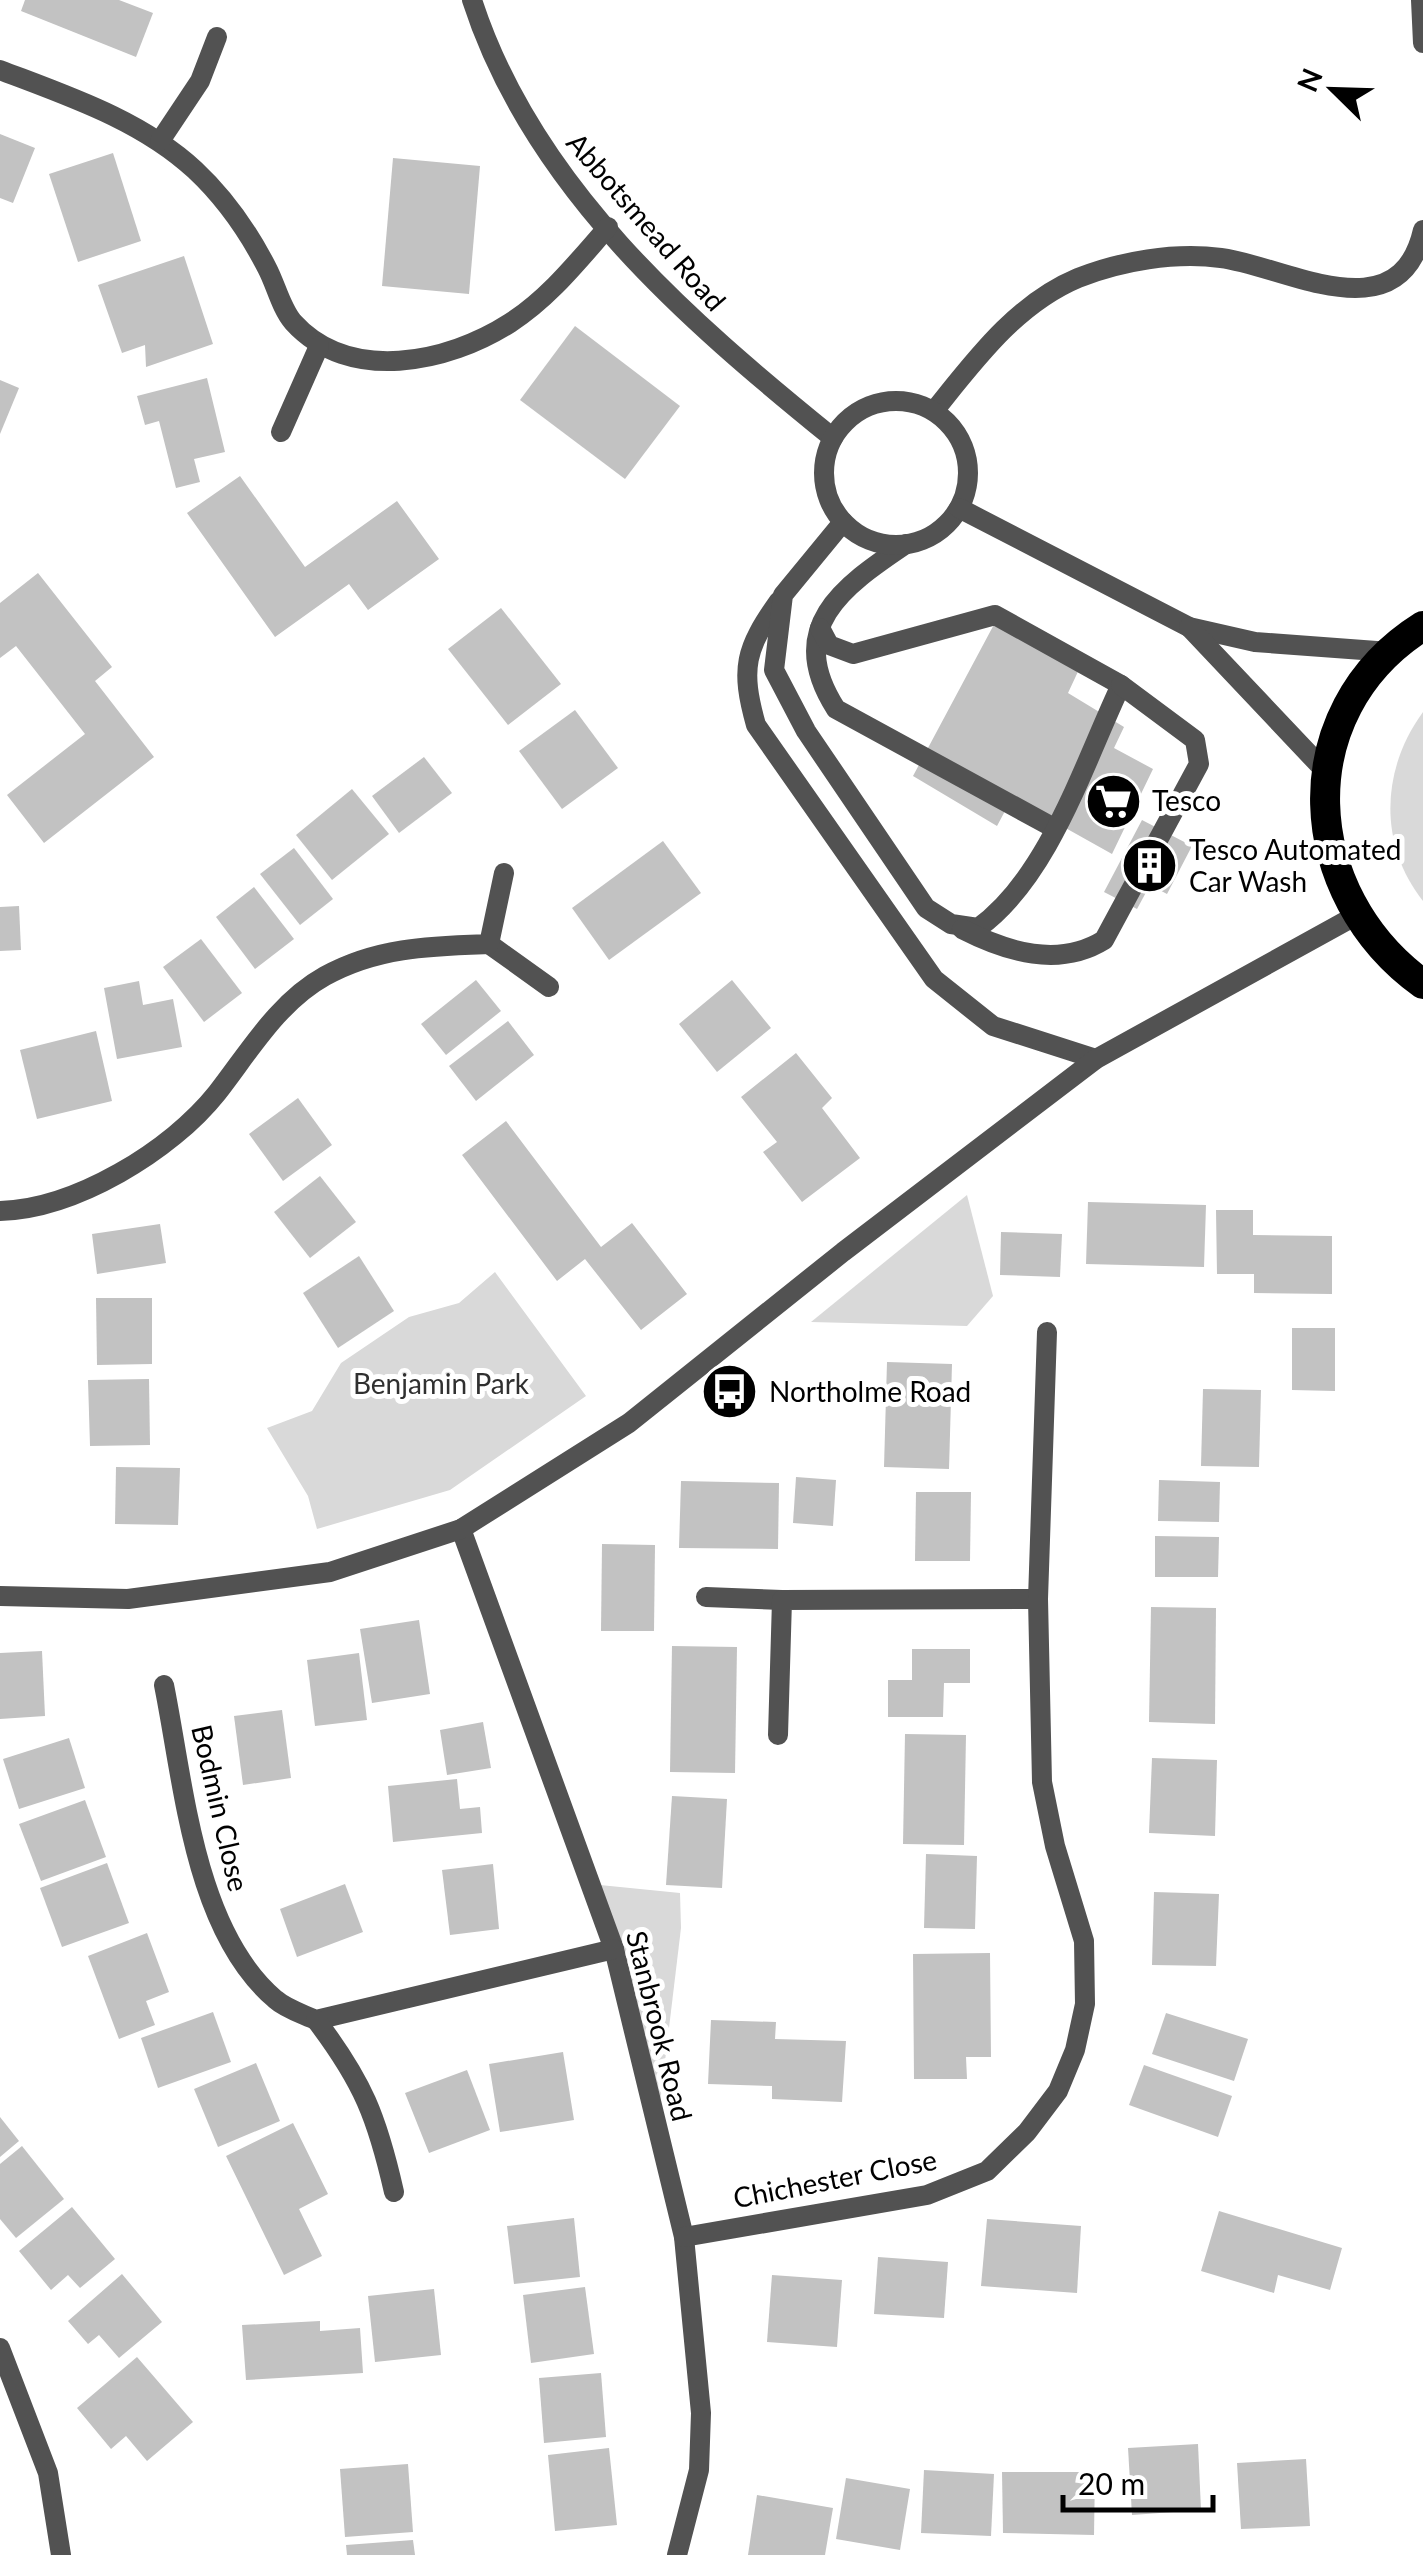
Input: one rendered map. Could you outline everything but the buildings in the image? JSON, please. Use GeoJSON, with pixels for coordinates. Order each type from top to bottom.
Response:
{"type":"FeatureCollection","features":[{"type":"Feature","properties":{"kind":"highway"},"geometry":{"type":"LineString","coordinates":[[1423,626],[1390,652],[1348,707],[1327,773],[1329,847],[1355,916],[1391,961],[1423,984]]}},
{"type":"Feature","properties":{"kind":"street","name":"Abbotsmead Road"},"geometry":{"type":"LineString","coordinates":[[472,0],[511,93],[554,163],[660,289],[715,342],[832,438]]}},
{"type":"Feature","properties":{"kind":"street"},"geometry":{"type":"LineString","coordinates":[[1421,0],[1423,42]]}},
{"type":"Feature","properties":{"kind":"street"},"geometry":{"type":"LineString","coordinates":[[160,140],[200,81],[217,37]]}},
{"type":"Feature","properties":{"kind":"street"},"geometry":{"type":"LineString","coordinates":[[0,70],[76,99],[160,140],[234,211],[290,320],[319,346],[368,362],[413,360],[472,345],[513,321],[553,288],[608,227]]}},
{"type":"Feature","properties":{"kind":"street"},"geometry":{"type":"LineString","coordinates":[[934,411],[1001,331],[1037,299],[1078,278],[1137,262],[1222,258],[1311,283],[1358,289],[1400,274],[1418,253],[1423,230]]}},
{"type":"Feature","properties":{"kind":"street"},"geometry":{"type":"LineString","coordinates":[[280,432],[319,346]]}},
{"type":"Feature","properties":{"kind":"street"},"geometry":{"type":"LineString","coordinates":[[906,544],[872,540],[843,522],[830,504],[825,482],[832,438],[866,407],[889,401],[912,402],[934,411],[956,434],[968,466],[959,508],[927,538],[906,544],[857,576],[825,613],[815,647],[818,680],[836,708],[1054,828]]}},
{"type":"Feature","properties":{"kind":"street"},"geometry":{"type":"LineString","coordinates":[[959,508],[1189,628],[1255,642],[1390,652]]}},
{"type":"Feature","properties":{"kind":"street"},"geometry":{"type":"LineString","coordinates":[[843,522],[752,638],[744,682],[756,725],[934,979],[993,1026],[1096,1059]]}},
{"type":"Feature","properties":{"kind":"street"},"geometry":{"type":"LineString","coordinates":[[783,595],[774,670],[806,731],[926,908],[998,948],[1080,955],[1104,940],[1199,764],[1195,740],[1122,685],[995,615],[853,654],[828,645],[820,628]]}},
{"type":"Feature","properties":{"kind":"street"},"geometry":{"type":"LineString","coordinates":[[1189,628],[1327,773]]}},
{"type":"Feature","properties":{"kind":"street"},"geometry":{"type":"LineString","coordinates":[[951,924],[978,928],[1006,908],[1033,871],[1122,685]]}},
{"type":"Feature","properties":{"kind":"street"},"geometry":{"type":"LineString","coordinates":[[488,944],[504,873]]}},
{"type":"Feature","properties":{"kind":"street"},"geometry":{"type":"LineString","coordinates":[[0,1596],[128,1599],[330,1572],[462,1529],[629,1423],[1096,1059],[1355,916]]}},
{"type":"Feature","properties":{"kind":"street"},"geometry":{"type":"LineString","coordinates":[[0,1211],[89,1188],[138,1163],[202,1110],[258,1036],[323,977],[366,958],[409,947],[488,944],[549,987]]}},
{"type":"Feature","properties":{"kind":"street","name":"Chichester Close"},"geometry":{"type":"LineString","coordinates":[[684,2237],[942,2189],[986,2171],[1027,2132],[1058,2091],[1075,2050],[1086,2004],[1084,1941],[1055,1846],[1042,1782],[1038,1600],[1047,1332]]}},
{"type":"Feature","properties":{"kind":"street","name":"Stanbrook Road"},"geometry":{"type":"LineString","coordinates":[[462,1529],[614,1949],[684,2237],[701,2414],[699,2470],[677,2555]]}},
{"type":"Feature","properties":{"kind":"street"},"geometry":{"type":"LineString","coordinates":[[706,1597],[1038,1600]]}},
{"type":"Feature","properties":{"kind":"street"},"geometry":{"type":"LineString","coordinates":[[778,1735],[782,1600]]}},
{"type":"Feature","properties":{"kind":"street","name":"Bodmin Close"},"geometry":{"type":"LineString","coordinates":[[164,1685],[200,1864],[221,1927],[276,2001],[316,2020],[354,2070],[378,2123],[394,2192]]}},
{"type":"Feature","properties":{"kind":"street"},"geometry":{"type":"LineString","coordinates":[[316,2020],[614,1949]]}},
{"type":"Feature","properties":{"kind":"street"},"geometry":{"type":"LineString","coordinates":[[0,2348],[48,2473],[61,2555]]}},
{"type":"Feature","properties":{"kind":"green space"},"geometry":{"type":"Polygon","coordinates":[[[1423,712],[1423,901],[1398,855],[1390,806],[1399,758],[1423,712]]]}},
{"type":"Feature","properties":{"kind":"green space"},"geometry":{"type":"Polygon","coordinates":[[[967,1195],[993,1296],[967,1326],[811,1322],[967,1195]]]}},
{"type":"Feature","properties":{"kind":"green space","name":"Benjamin Park"},"geometry":{"type":"Polygon","coordinates":[[[495,1272],[586,1396],[450,1490],[317,1529],[308,1496],[267,1428],[312,1411],[341,1363],[409,1317],[459,1303],[495,1272]]]}},
{"type":"Feature","properties":{"kind":"green space"},"geometry":{"type":"Polygon","coordinates":[[[590,1884],[680,1893],[681,1928],[657,2128],[590,1884]]]}},
{"type":"Feature","properties":{"kind":"place","name":"Tesco"},"geometry":{"type":"Point","coordinates":[1113,801]}},
{"type":"Feature","properties":{"kind":"place","name":"Tesco Automated Car Wash"},"geometry":{"type":"Point","coordinates":[1150,866]}},
{"type":"Feature","properties":{"kind":"place","name":"Northolme Road"},"geometry":{"type":"Point","coordinates":[730,1392]}}]}
